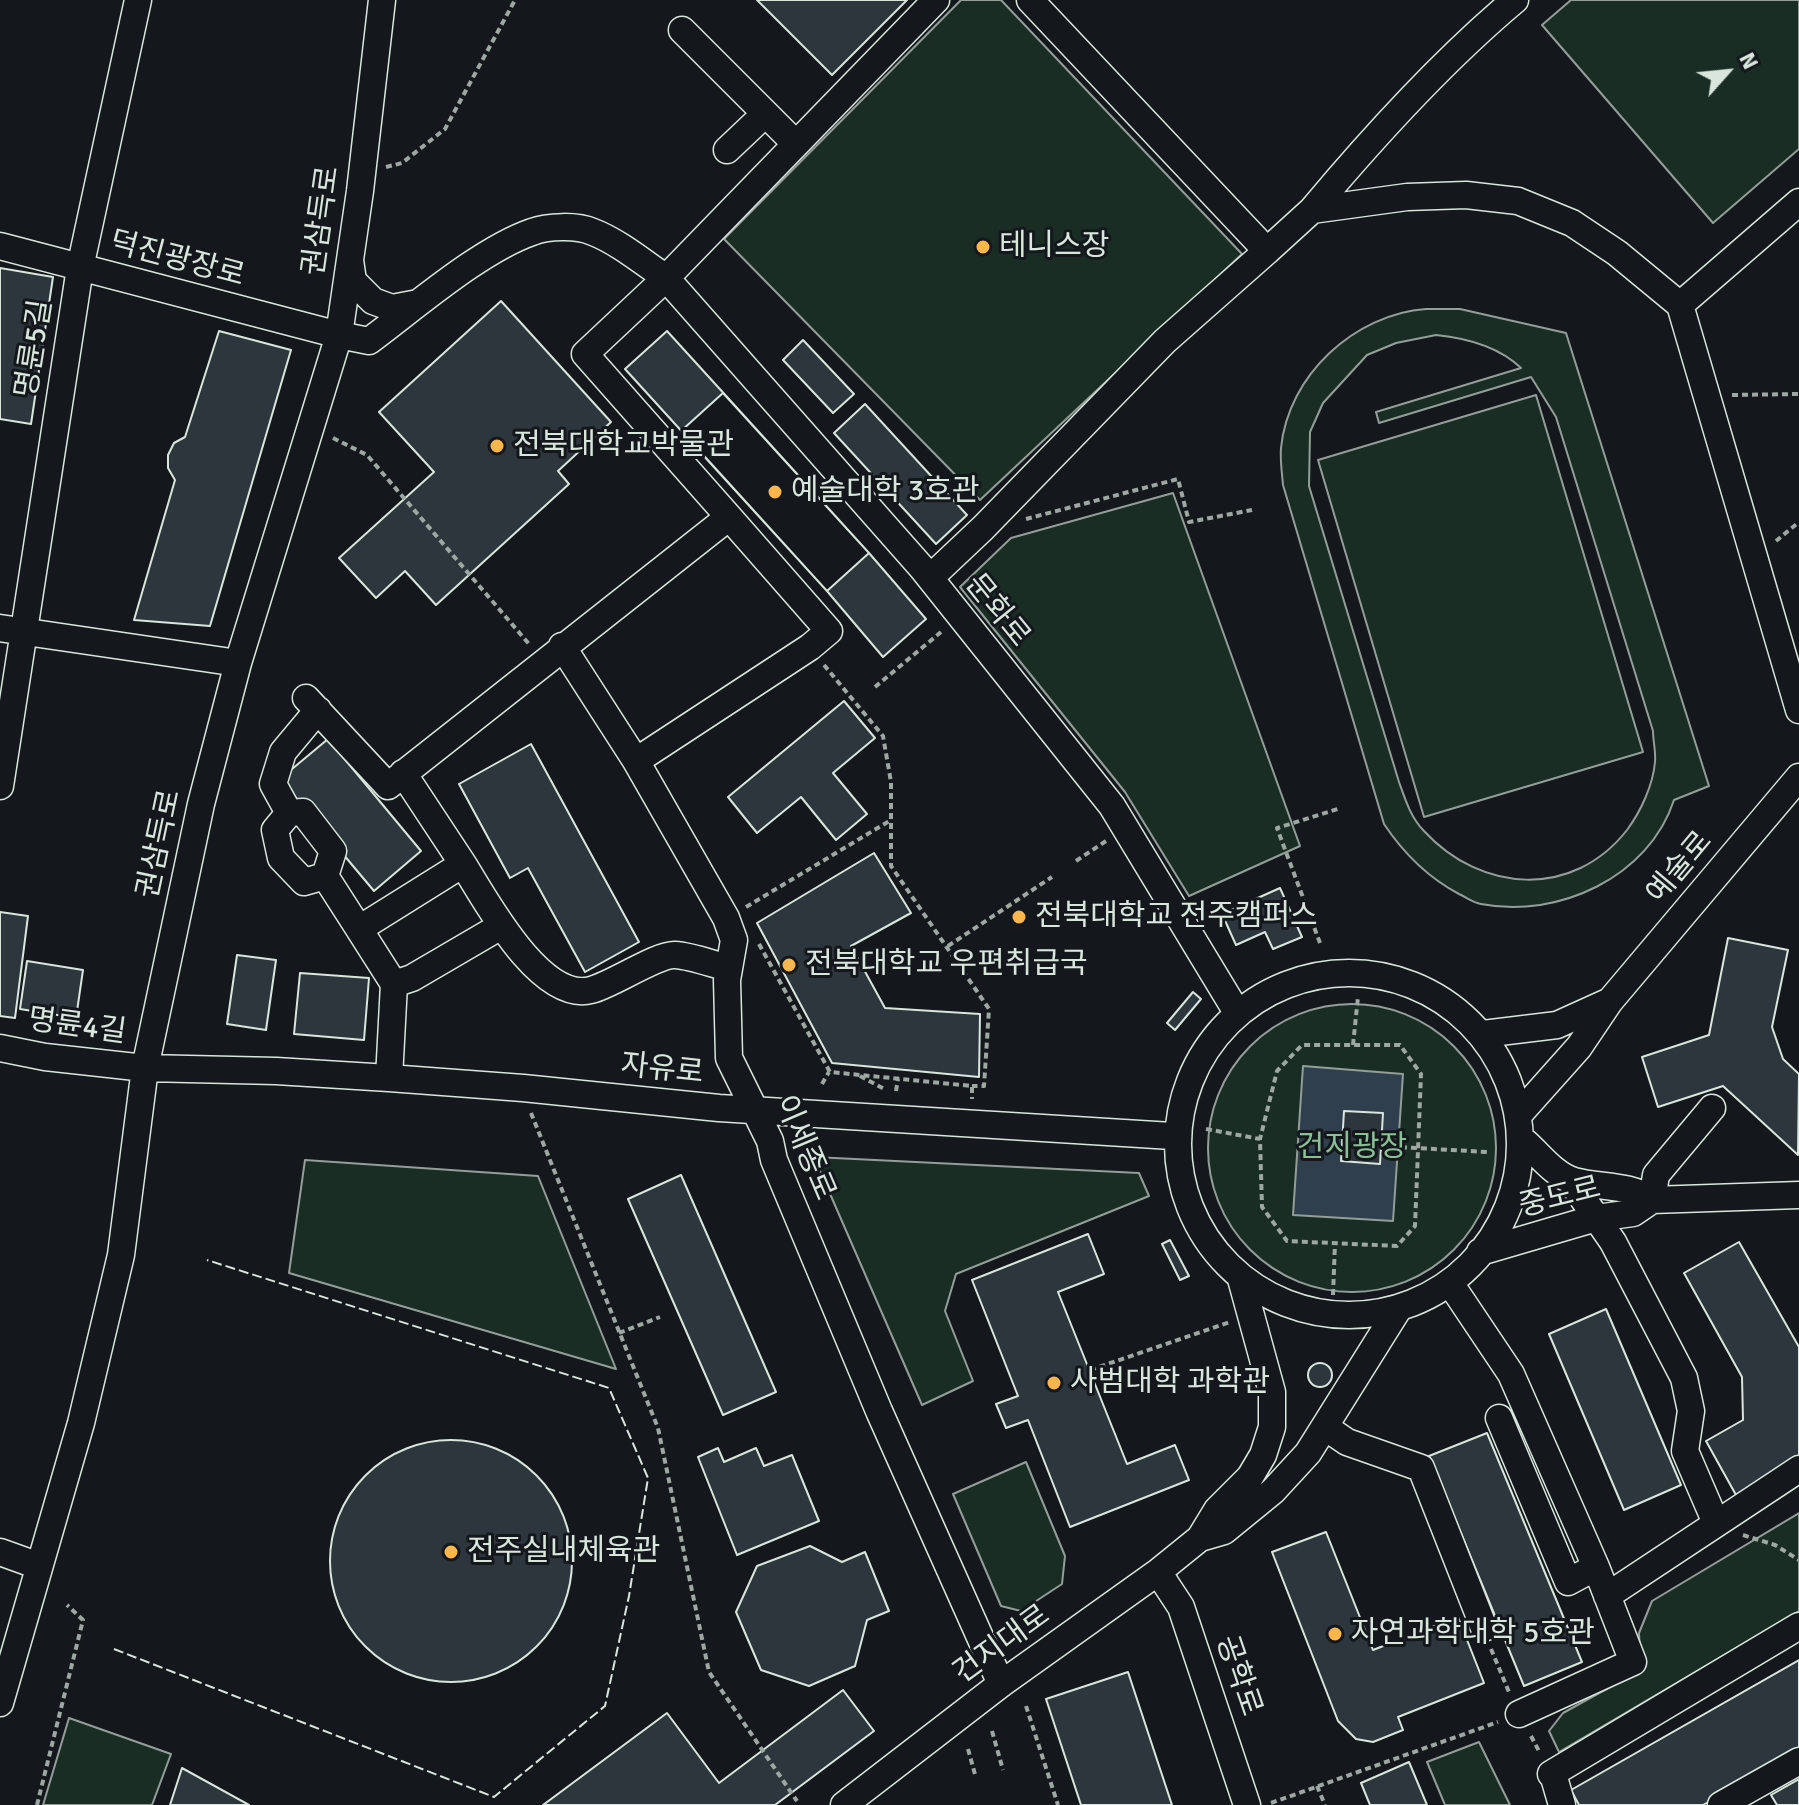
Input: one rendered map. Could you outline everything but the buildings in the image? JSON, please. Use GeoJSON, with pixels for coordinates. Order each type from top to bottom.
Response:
{"type":"FeatureCollection","features":[{"type":"Feature","properties":{"kind":"street","name":"명륜5길"},"geometry":{"type":"LineString","coordinates":[[12,629],[80,268],[138,0]]}},
{"type":"Feature","properties":{"kind":"street","name":"권삼득로"},"geometry":{"type":"LineString","coordinates":[[0,1703],[81,1423],[121,1255],[145,1068],[201,804],[238,663],[339,335],[360,191],[382,0]]}},
{"type":"Feature","properties":{"kind":"street"},"geometry":{"type":"LineString","coordinates":[[636,761],[810,647],[829,631],[585,354],[666,278],[936,0]]}},
{"type":"Feature","properties":{"kind":"street"},"geometry":{"type":"LineString","coordinates":[[1030,0],[1267,251]]}},
{"type":"Feature","properties":{"kind":"street"},"geometry":{"type":"LineString","coordinates":[[930,578],[983,528],[1165,341],[1312,210],[1355,159],[1485,26],[1515,0]]}},
{"type":"Feature","properties":{"kind":"street"},"geometry":{"type":"LineString","coordinates":[[682,30],[795,143]]}},
{"type":"Feature","properties":{"kind":"street"},"geometry":{"type":"LineString","coordinates":[[727,150],[765,114]]}},
{"type":"Feature","properties":{"kind":"street"},"geometry":{"type":"LineString","coordinates":[[1312,210],[1407,197],[1466,195],[1518,201],[1572,223],[1617,253],[1680,305],[1799,710]]}},
{"type":"Feature","properties":{"kind":"street"},"geometry":{"type":"LineString","coordinates":[[1680,305],[1799,202]]}},
{"type":"Feature","properties":{"kind":"street","name":"문화로"},"geometry":{"type":"LineString","coordinates":[[421,302],[501,246],[535,230],[568,228],[592,231],[666,278],[930,578],[1112,806],[1238,1014]]}},
{"type":"Feature","properties":{"kind":"street","name":"덕진광장로"},"geometry":{"type":"LineString","coordinates":[[0,246],[369,341],[421,302]]}},
{"type":"Feature","properties":{"kind":"street"},"geometry":{"type":"LineString","coordinates":[[349,256],[353,281],[373,301],[392,308],[421,302]]}},
{"type":"Feature","properties":{"kind":"street"},"geometry":{"type":"LineString","coordinates":[[289,813],[273,784],[283,752],[312,704],[388,786],[729,517]]}},
{"type":"Feature","properties":{"kind":"street"},"geometry":{"type":"LineString","coordinates":[[0,786],[12,629],[238,663]]}},
{"type":"Feature","properties":{"kind":"street","name":"이세종로"},"geometry":{"type":"LineString","coordinates":[[562,646],[636,761],[726,918],[734,940],[728,968],[729,1058],[770,1141],[774,1160],[879,1411],[1001,1684]]}},
{"type":"Feature","properties":{"kind":"street"},"geometry":{"type":"LineString","coordinates":[[403,773],[501,926],[528,962],[570,990],[590,991],[672,954],[728,968]]}},
{"type":"Feature","properties":{"kind":"street","name":"예술로"},"geometry":{"type":"LineString","coordinates":[[1521,1112],[1579,1047],[1610,1001],[1799,777]]}},
{"type":"Feature","properties":{"kind":"street"},"geometry":{"type":"LineString","coordinates":[[303,812],[333,851],[325,876],[304,882],[281,858],[275,830],[289,813],[303,812]]}},
{"type":"Feature","properties":{"kind":"street"},"geometry":{"type":"LineString","coordinates":[[359,929],[463,864]]}},
{"type":"Feature","properties":{"kind":"street"},"geometry":{"type":"LineString","coordinates":[[325,876],[394,984],[389,1078]]}},
{"type":"Feature","properties":{"kind":"street"},"geometry":{"type":"LineString","coordinates":[[394,984],[412,978],[501,926]]}},
{"type":"Feature","properties":{"kind":"street"},"geometry":{"type":"LineString","coordinates":[[1346,970],[1385,976],[1413,985],[1442,1002],[1483,1034],[1521,1112],[1525,1142],[1514,1188],[1500,1222],[1480,1252],[1450,1283],[1397,1311],[1349,1320],[1302,1310],[1241,1279],[1213,1248],[1187,1201],[1172,1136],[1177,1116],[1212,1042],[1238,1014],[1272,992],[1316,973],[1346,970]]}},
{"type":"Feature","properties":{"kind":"street"},"geometry":{"type":"LineString","coordinates":[[1483,1034],[1557,1025],[1610,1001]]}},
{"type":"Feature","properties":{"kind":"street","name":"명륜4길"},"geometry":{"type":"LineString","coordinates":[[0,1048],[45,1057],[145,1068]]}},
{"type":"Feature","properties":{"kind":"street","name":"자유로"},"geometry":{"type":"LineString","coordinates":[[145,1068],[263,1070],[389,1078],[754,1109],[1172,1136]]}},
{"type":"Feature","properties":{"kind":"street"},"geometry":{"type":"LineString","coordinates":[[1652,1200],[1656,1175],[1712,1108]]}},
{"type":"Feature","properties":{"kind":"street","name":"중도로"},"geometry":{"type":"LineString","coordinates":[[1525,1142],[1556,1172],[1571,1181],[1640,1192],[1652,1200]]}},
{"type":"Feature","properties":{"kind":"street"},"geometry":{"type":"LineString","coordinates":[[1571,1181],[1613,1242],[1684,1378],[1691,1411],[1685,1451],[1720,1520]]}},
{"type":"Feature","properties":{"kind":"street","name":"중도로"},"geometry":{"type":"LineString","coordinates":[[1480,1252],[1596,1218],[1633,1213],[1652,1200],[1799,1195]]}},
{"type":"Feature","properties":{"kind":"street","name":"건지대로"},"geometry":{"type":"LineString","coordinates":[[844,1805],[1001,1684],[1158,1572],[1200,1538],[1217,1510],[1250,1477],[1263,1455],[1272,1427],[1272,1392],[1241,1279]]}},
{"type":"Feature","properties":{"kind":"street"},"geometry":{"type":"LineString","coordinates":[[1450,1283],[1511,1374],[1596,1567],[1633,1662],[1519,1714]]}},
{"type":"Feature","properties":{"kind":"street","name":"건지대로"},"geometry":{"type":"LineString","coordinates":[[1200,1538],[1224,1531],[1273,1491],[1308,1453],[1397,1311]]}},
{"type":"Feature","properties":{"kind":"street"},"geometry":{"type":"LineString","coordinates":[[1499,1418],[1568,1582],[1596,1567]]}},
{"type":"Feature","properties":{"kind":"street"},"geometry":{"type":"LineString","coordinates":[[1325,1427],[1347,1442],[1421,1468],[1484,1628]]}},
{"type":"Feature","properties":{"kind":"street"},"geometry":{"type":"LineString","coordinates":[[1607,1596],[1799,1469]]}},
{"type":"Feature","properties":{"kind":"street"},"geometry":{"type":"LineString","coordinates":[[0,1552],[39,1566]]}},
{"type":"Feature","properties":{"kind":"street","name":"공학로"},"geometry":{"type":"LineString","coordinates":[[1158,1572],[1181,1607],[1259,1804]]}},
{"type":"Feature","properties":{"kind":"street"},"geometry":{"type":"LineString","coordinates":[[1556,1787],[1799,1626]]}},
{"type":"Feature","properties":{"kind":"street"},"geometry":{"type":"LineString","coordinates":[[1721,1805],[1799,1761]]}},
{"type":"Feature","properties":{"kind":"path"},"geometry":{"type":"LineString","coordinates":[[375,170],[402,163],[445,129],[515,0]]}},
{"type":"Feature","properties":{"kind":"path"},"geometry":{"type":"LineString","coordinates":[[1725,395],[1799,394]]}},
{"type":"Feature","properties":{"kind":"path"},"geometry":{"type":"LineString","coordinates":[[327,435],[367,455],[533,648]]}},
{"type":"Feature","properties":{"kind":"path"},"geometry":{"type":"LineString","coordinates":[[1019,521],[1178,479],[1189,522],[1252,510]]}},
{"type":"Feature","properties":{"kind":"path"},"geometry":{"type":"LineString","coordinates":[[1768,546],[1799,522]]}},
{"type":"Feature","properties":{"kind":"path"},"geometry":{"type":"LineString","coordinates":[[875,687],[949,626]]}},
{"type":"Feature","properties":{"kind":"path"},"geometry":{"type":"LineString","coordinates":[[810,647],[883,736],[891,782],[891,866],[989,1009],[984,1086],[830,1072]]}},
{"type":"Feature","properties":{"kind":"path"},"geometry":{"type":"LineString","coordinates":[[1320,943],[1277,828],[1341,808]]}},
{"type":"Feature","properties":{"kind":"path"},"geometry":{"type":"LineString","coordinates":[[726,918],[891,820]]}},
{"type":"Feature","properties":{"kind":"path"},"geometry":{"type":"LineString","coordinates":[[1076,861],[1108,840]]}},
{"type":"Feature","properties":{"kind":"path"},"geometry":{"type":"LineString","coordinates":[[948,946],[1052,877]]}},
{"type":"Feature","properties":{"kind":"path"},"geometry":{"type":"LineString","coordinates":[[753,933],[830,1072]]}},
{"type":"Feature","properties":{"kind":"path"},"geometry":{"type":"LineString","coordinates":[[1353,1045],[1358,997]]}},
{"type":"Feature","properties":{"kind":"path"},"geometry":{"type":"LineString","coordinates":[[1302,1045],[1353,1045],[1400,1045],[1421,1074],[1415,1226],[1397,1246],[1287,1241],[1262,1207],[1260,1139],[1277,1071],[1302,1045]]}},
{"type":"Feature","properties":{"kind":"path"},"geometry":{"type":"LineString","coordinates":[[822,1084],[830,1072]]}},
{"type":"Feature","properties":{"kind":"path"},"geometry":{"type":"LineString","coordinates":[[857,1075],[886,1090]]}},
{"type":"Feature","properties":{"kind":"path"},"geometry":{"type":"LineString","coordinates":[[896,1091],[898,1079]]}},
{"type":"Feature","properties":{"kind":"path"},"geometry":{"type":"LineString","coordinates":[[972,1086],[972,1099]]}},
{"type":"Feature","properties":{"kind":"path"},"geometry":{"type":"LineString","coordinates":[[523,1088],[658,1428],[709,1672],[797,1801]]}},
{"type":"Feature","properties":{"kind":"path"},"geometry":{"type":"LineString","coordinates":[[1206,1129],[1260,1139]]}},
{"type":"Feature","properties":{"kind":"path"},"geometry":{"type":"LineString","coordinates":[[1381,1146],[1487,1152]]}},
{"type":"Feature","properties":{"kind":"path"},"geometry":{"type":"LineString","coordinates":[[1333,1295],[1335,1243]]}},
{"type":"Feature","properties":{"kind":"path"},"geometry":{"type":"LineString","coordinates":[[619,1333],[660,1317]]}},
{"type":"Feature","properties":{"kind":"path"},"geometry":{"type":"LineString","coordinates":[[1090,1370],[1232,1321]]}},
{"type":"Feature","properties":{"kind":"path"},"geometry":{"type":"LineString","coordinates":[[1720,1520],[1737,1533],[1775,1545],[1799,1560]]}},
{"type":"Feature","properties":{"kind":"path"},"geometry":{"type":"LineString","coordinates":[[37,1805],[83,1620],[67,1605]]}},
{"type":"Feature","properties":{"kind":"path"},"geometry":{"type":"LineString","coordinates":[[1026,1706],[1058,1805]]}},
{"type":"Feature","properties":{"kind":"path"},"geometry":{"type":"LineString","coordinates":[[1259,1804],[1519,1714]]}},
{"type":"Feature","properties":{"kind":"path"},"geometry":{"type":"LineString","coordinates":[[992,1731],[1003,1770]]}},
{"type":"Feature","properties":{"kind":"path"},"geometry":{"type":"LineString","coordinates":[[968,1749],[976,1778]]}},
{"type":"Feature","properties":{"kind":"path"},"geometry":{"type":"LineString","coordinates":[[1317,1786],[1325,1805]]}},
{"type":"Feature","properties":{"kind":"green space","name":"테니스장"},"geometry":{"type":"Polygon","coordinates":[[[961,0],[1001,0],[1242,254],[980,500],[724,239],[961,0]]]}},
{"type":"Feature","properties":{"kind":"green space"},"geometry":{"type":"Polygon","coordinates":[[[1571,0],[1799,0],[1799,149],[1713,223],[1542,25],[1571,0]]]}},
{"type":"Feature","properties":{"kind":"green space"},"geometry":{"type":"Polygon","coordinates":[[[1460,309],[1566,333],[1709,786],[1674,800],[1662,827],[1644,851],[1622,871],[1569,898],[1540,905],[1510,907],[1475,902],[1426,872],[1384,824],[1283,485],[1281,453],[1286,421],[1311,373],[1351,336],[1400,313],[1460,309]],[[1436,335],[1396,343],[1367,355],[1323,403],[1310,432],[1309,486],[1399,782],[1415,820],[1447,852],[1472,867],[1499,876],[1527,880],[1554,877],[1581,868],[1605,852],[1632,823],[1652,780],[1655,758],[1653,731],[1556,417],[1531,377],[1379,423],[1376,412],[1521,368],[1492,349],[1470,341],[1436,335]]]}},
{"type":"Feature","properties":{"kind":"green space"},"geometry":{"type":"Polygon","coordinates":[[[1536,395],[1643,752],[1424,817],[1318,460],[1536,395]]]}},
{"type":"Feature","properties":{"kind":"green space"},"geometry":{"type":"Polygon","coordinates":[[[1173,493],[1300,846],[1189,896],[1125,792],[960,587],[1011,538],[1173,493]]]}},
{"type":"Feature","properties":{"kind":"green space","name":"건지광장"},"geometry":{"type":"Polygon","coordinates":[[[1352,1004],[1380,1007],[1407,1015],[1432,1028],[1454,1046],[1472,1068],[1485,1093],[1493,1120],[1496,1148],[1493,1176],[1485,1203],[1472,1228],[1454,1250],[1432,1268],[1407,1281],[1380,1289],[1352,1292],[1324,1289],[1297,1281],[1272,1268],[1250,1250],[1232,1228],[1219,1203],[1211,1176],[1208,1148],[1211,1120],[1219,1093],[1232,1068],[1250,1046],[1272,1028],[1297,1015],[1324,1007],[1352,1004]]]}},
{"type":"Feature","properties":{"kind":"green space"},"geometry":{"type":"Polygon","coordinates":[[[814,1157],[1139,1173],[1149,1196],[956,1274],[945,1311],[973,1381],[922,1405],[814,1157]]]}},
{"type":"Feature","properties":{"kind":"green space"},"geometry":{"type":"Polygon","coordinates":[[[305,1160],[538,1176],[616,1369],[289,1273],[305,1160]]]}},
{"type":"Feature","properties":{"kind":"green space"},"geometry":{"type":"Polygon","coordinates":[[[1026,1462],[1065,1556],[1062,1584],[1021,1611],[1001,1606],[953,1494],[1026,1462]]]}},
{"type":"Feature","properties":{"kind":"green space"},"geometry":{"type":"Polygon","coordinates":[[[1799,1513],[1799,1611],[1559,1752],[1549,1731],[1563,1713],[1641,1670],[1639,1633],[1652,1601],[1799,1513]]]}},
{"type":"Feature","properties":{"kind":"green space"},"geometry":{"type":"Polygon","coordinates":[[[69,1718],[171,1754],[152,1805],[43,1805],[69,1718]]]}},
{"type":"Feature","properties":{"kind":"green space"},"geometry":{"type":"Polygon","coordinates":[[[1479,1742],[1510,1805],[1445,1805],[1427,1762],[1479,1742]]]}},
{"type":"Feature","properties":{"kind":"water"},"geometry":{"type":"Polygon","coordinates":[[[1303,1066],[1403,1074],[1393,1221],[1293,1215],[1303,1066]]]}},
{"type":"Feature","properties":{"kind":"fence"},"geometry":{"type":"LineString","coordinates":[[114,1649],[494,1797],[605,1706],[629,1596],[648,1478],[609,1388],[207,1260]]}},
{"type":"Feature","properties":{"kind":"place","name":"테니스장"},"geometry":{"type":"Point","coordinates":[983,247]}},
{"type":"Feature","properties":{"kind":"place","name":"전북대학교박물관"},"geometry":{"type":"Point","coordinates":[497,446]}},
{"type":"Feature","properties":{"kind":"place","name":"예술대학 3호관"},"geometry":{"type":"Point","coordinates":[775,492]}},
{"type":"Feature","properties":{"kind":"place","name":"전북대학교 전주캠퍼스"},"geometry":{"type":"Point","coordinates":[1019,917]}},
{"type":"Feature","properties":{"kind":"place","name":"전북대학교 우편취급국"},"geometry":{"type":"Point","coordinates":[789,965]}},
{"type":"Feature","properties":{"kind":"place","name":"사범대학 과학관"},"geometry":{"type":"Point","coordinates":[1054,1383]}},
{"type":"Feature","properties":{"kind":"place","name":"전주실내체육관"},"geometry":{"type":"Point","coordinates":[451,1552]}},
{"type":"Feature","properties":{"kind":"place","name":"자연과학대학 5호관"},"geometry":{"type":"Point","coordinates":[1335,1634]}}]}
